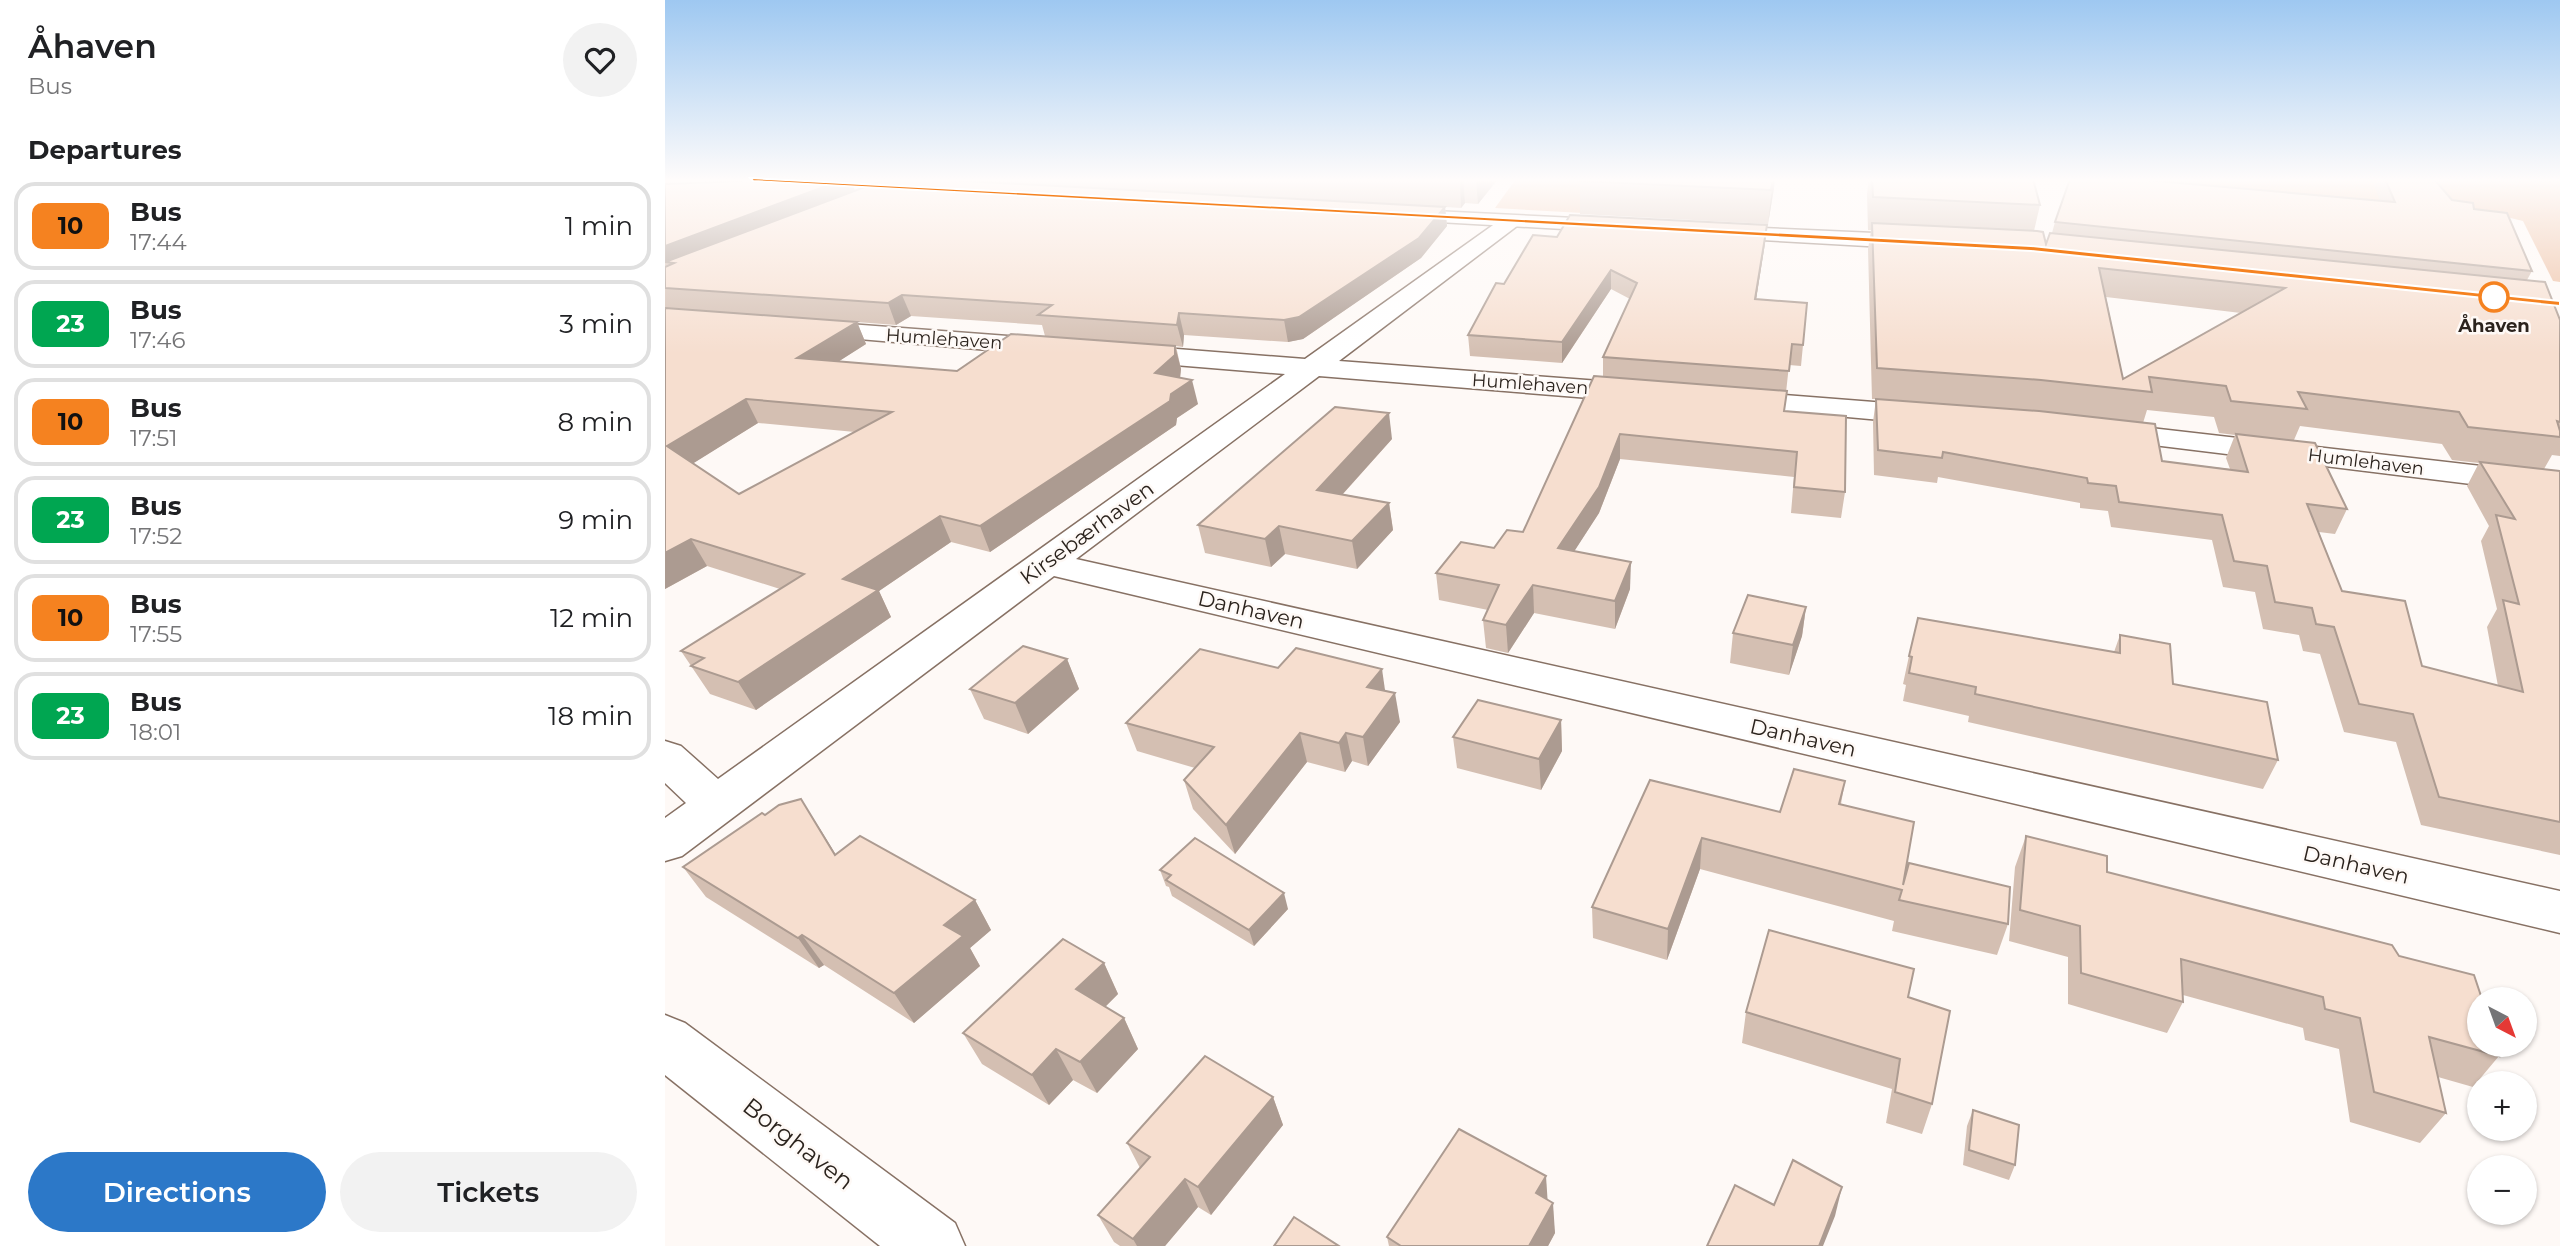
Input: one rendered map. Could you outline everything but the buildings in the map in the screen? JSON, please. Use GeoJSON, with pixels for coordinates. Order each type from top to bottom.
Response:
{"type":"FeatureCollection","features":[{"type":"Feature","properties":{"kind":"street","name":"Kirsebærhaven"},"geometry":{"type":"LineString","coordinates":[[665,844],[1489,237]]}},
{"type":"Feature","properties":{"kind":"street"},"geometry":{"type":"LineString","coordinates":[[1819,237],[1937,243]]}},
{"type":"Feature","properties":{"kind":"street","name":"Humlehaven"},"geometry":{"type":"LineString","coordinates":[[789,327],[1671,395]]}},
{"type":"Feature","properties":{"kind":"street"},"geometry":{"type":"LineString","coordinates":[[1712,398],[1954,417]]}},
{"type":"Feature","properties":{"kind":"street","name":"Humlehaven"},"geometry":{"type":"LineString","coordinates":[[2074,428],[2560,485]]}},
{"type":"Feature","properties":{"kind":"street","name":"Danhaven"},"geometry":{"type":"LineString","coordinates":[[1046,563],[2560,912]]}},
{"type":"Feature","properties":{"kind":"street"},"geometry":{"type":"LineString","coordinates":[[665,757],[717,805]]}},
{"type":"Feature","properties":{"kind":"street","name":"Borghaven"},"geometry":{"type":"LineString","coordinates":[[665,1041],[932,1246]]}},
{"type":"Feature","properties":{"kind":"shaded area"},"geometry":{"type":"Polygon","coordinates":[[[2531,237],[2560,237],[2560,282],[2553,281],[2531,237]]]}},
{"type":"Feature","properties":{"kind":"bus line","name":"10"},"geometry":{"type":"LineString","coordinates":[[1819,237],[2031,248],[2560,304]]}},
{"type":"Feature","properties":{"kind":"place","name":"Åhaven"},"geometry":{"type":"Point","coordinates":[2494,297]}}]}
